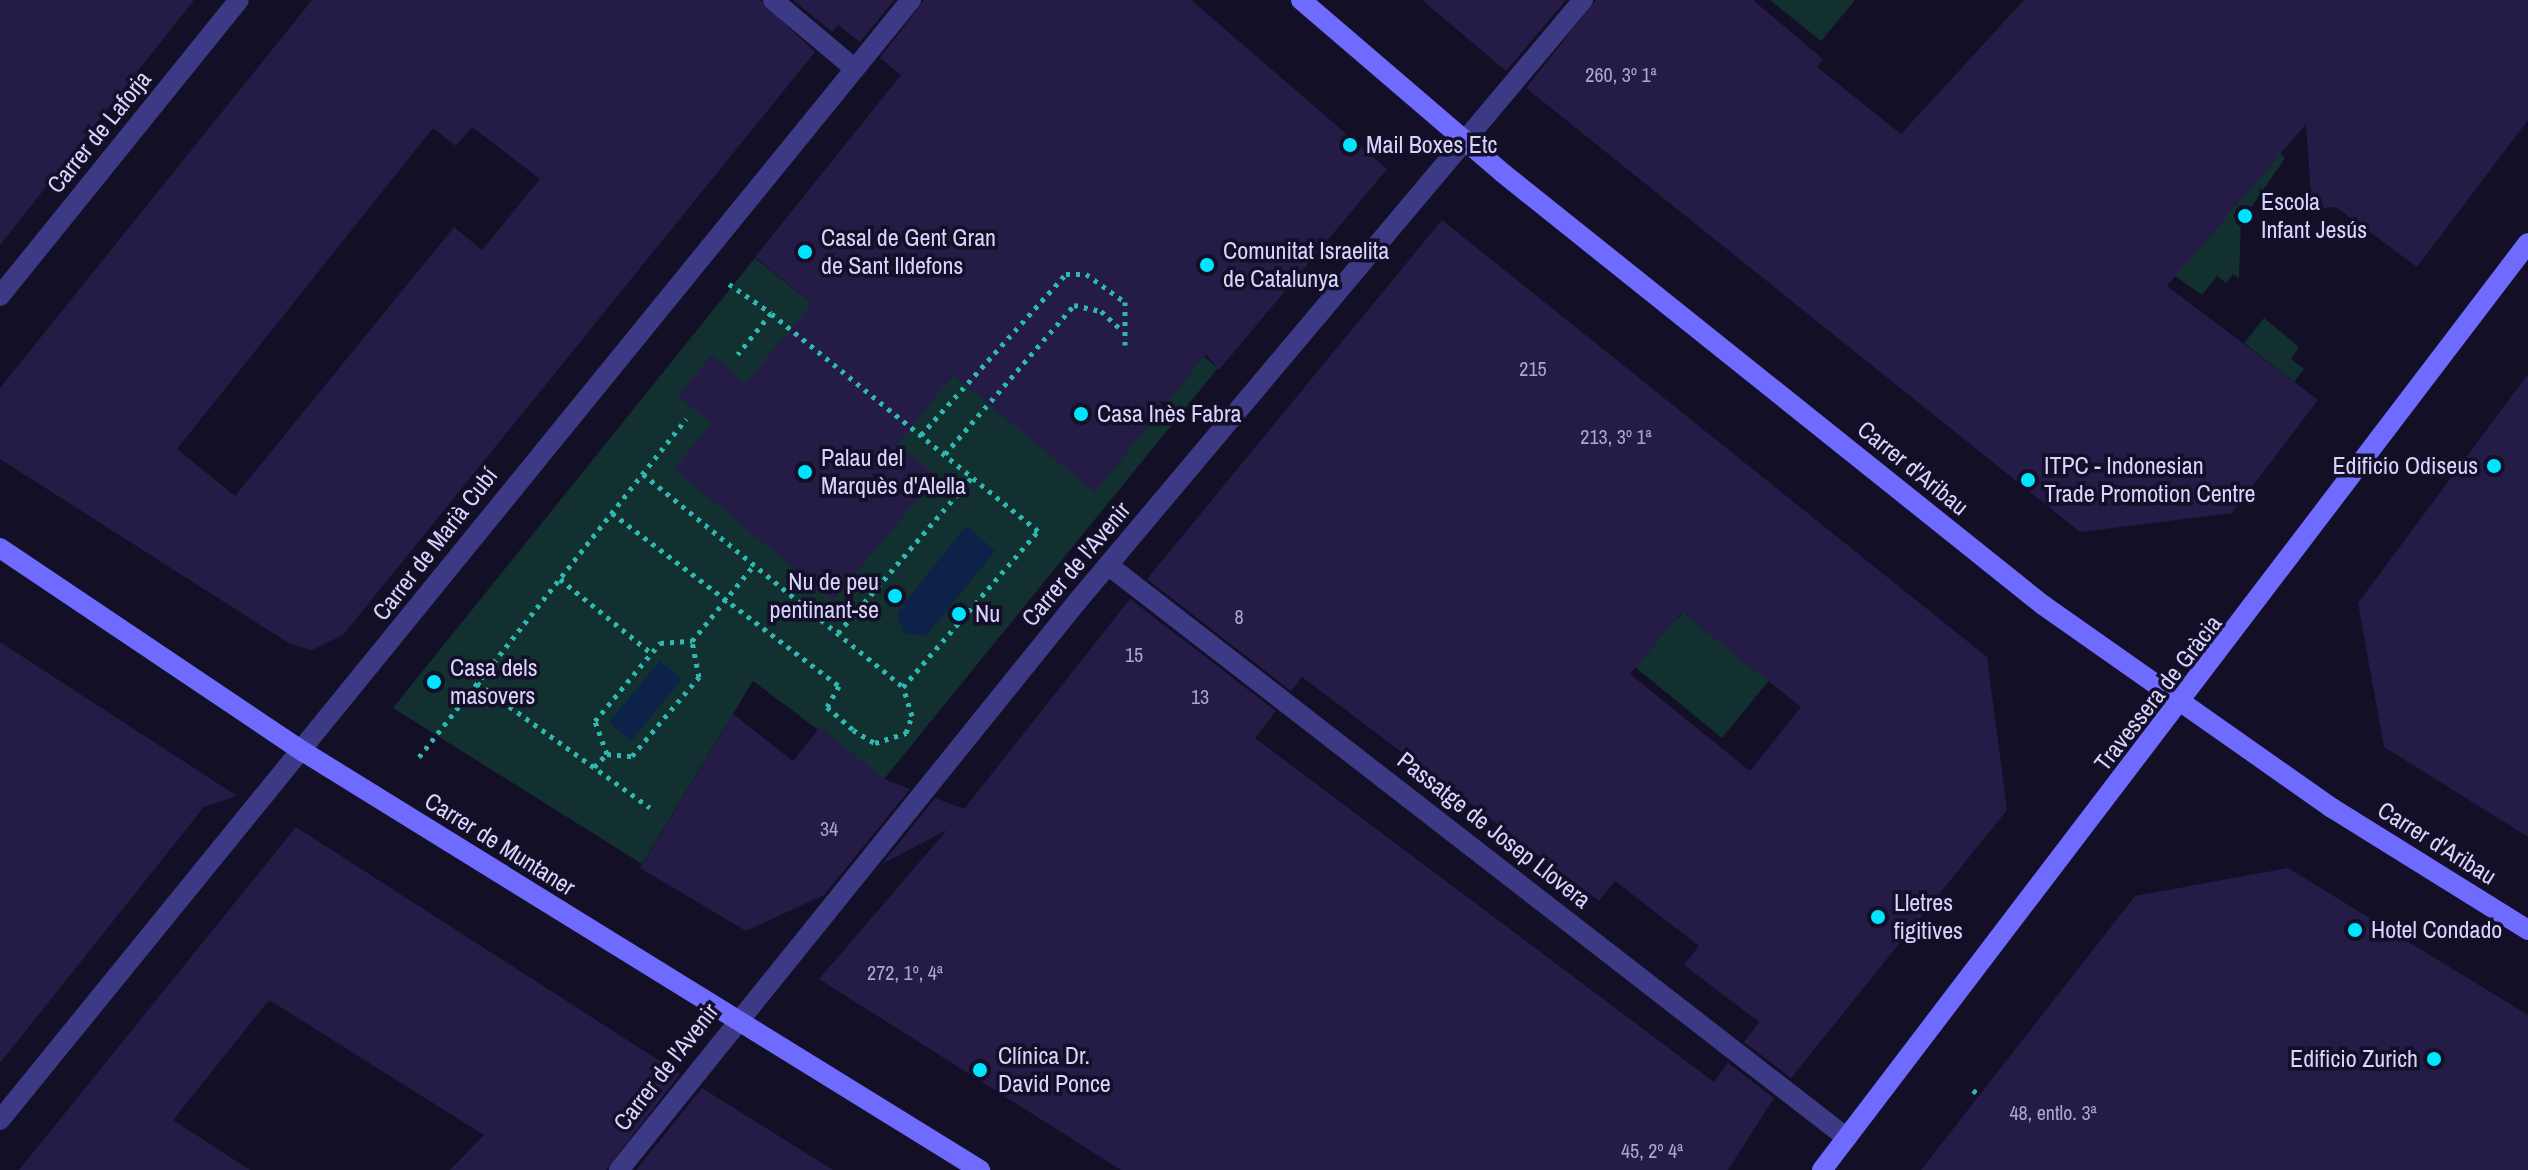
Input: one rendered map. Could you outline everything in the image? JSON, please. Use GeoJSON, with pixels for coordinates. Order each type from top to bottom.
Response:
{"type":"FeatureCollection","features":[{"type":"Feature","properties":{"kind":"street","name":"Carrer de Laforja"},"geometry":{"type":"LineString","coordinates":[[0,296],[239,0]]}},
{"type":"Feature","properties":{"kind":"street"},"geometry":{"type":"LineString","coordinates":[[773,0],[855,69]]}},
{"type":"Feature","properties":{"kind":"street","name":"Carrer de Marià Cubí"},"geometry":{"type":"LineString","coordinates":[[0,1120],[304,752],[911,0]]}},
{"type":"Feature","properties":{"kind":"street","name":"Carrer d'Aribau"},"geometry":{"type":"LineString","coordinates":[[1301,0],[1463,141],[2043,605],[2182,704],[2528,930]]}},
{"type":"Feature","properties":{"kind":"street","name":"Carrer de l'Avenir"},"geometry":{"type":"LineString","coordinates":[[619,1170],[736,1018],[1108,565],[1583,0]]}},
{"type":"Feature","properties":{"kind":"street","name":"Travessera de Gràcia"},"geometry":{"type":"LineString","coordinates":[[1822,1170],[2182,704],[2528,243]]}},
{"type":"Feature","properties":{"kind":"street","name":"Carrer de Muntaner"},"geometry":{"type":"LineString","coordinates":[[0,548],[304,752],[980,1170]]}},
{"type":"Feature","properties":{"kind":"street","name":"Passatge de Josep Llovera"},"geometry":{"type":"LineString","coordinates":[[1108,565],[1847,1138]]}},
{"type":"Feature","properties":{"kind":"path"},"geometry":{"type":"LineString","coordinates":[[921,435],[1066,274],[1086,274],[1125,302],[1120,329],[1125,345]]}},
{"type":"Feature","properties":{"kind":"path"},"geometry":{"type":"LineString","coordinates":[[723,280],[771,313],[1038,531],[903,687]]}},
{"type":"Feature","properties":{"kind":"path"},"geometry":{"type":"LineString","coordinates":[[945,454],[1074,305],[1101,311],[1120,329]]}},
{"type":"Feature","properties":{"kind":"path"},"geometry":{"type":"LineString","coordinates":[[738,354],[771,313]]}},
{"type":"Feature","properties":{"kind":"path"},"geometry":{"type":"LineString","coordinates":[[419,757],[686,419]]}},
{"type":"Feature","properties":{"kind":"path"},"geometry":{"type":"LineString","coordinates":[[612,513],[839,686],[827,707],[875,743],[906,733],[912,716],[903,687],[643,474]]}},
{"type":"Feature","properties":{"kind":"path"},"geometry":{"type":"LineString","coordinates":[[838,633],[972,477]]}},
{"type":"Feature","properties":{"kind":"path"},"geometry":{"type":"LineString","coordinates":[[607,754],[595,721],[660,643],[692,641],[754,565]]}},
{"type":"Feature","properties":{"kind":"path"},"geometry":{"type":"LineString","coordinates":[[560,579],[651,653]]}},
{"type":"Feature","properties":{"kind":"path"},"geometry":{"type":"LineString","coordinates":[[594,767],[607,754],[632,756],[699,677],[692,641]]}},
{"type":"Feature","properties":{"kind":"path"},"geometry":{"type":"LineString","coordinates":[[477,683],[650,808]]}},
{"type":"Feature","properties":{"kind":"path"},"geometry":{"type":"LineString","coordinates":[[1973,1090],[1980,1096]]}},
{"type":"Feature","properties":{"kind":"green space"},"geometry":{"type":"Polygon","coordinates":[[[1770,0],[1855,0],[1821,41],[1770,0]]]}},
{"type":"Feature","properties":{"kind":"green space"},"geometry":{"type":"Polygon","coordinates":[[[2279,152],[2285,158],[2241,222],[2239,278],[2233,274],[2226,283],[2217,276],[2202,295],[2169,272],[2208,238],[2279,152]]]}},
{"type":"Feature","properties":{"kind":"green space"},"geometry":{"type":"Polygon","coordinates":[[[1063,241],[1218,368],[884,779],[753,681],[642,864],[393,708],[755,258],[924,392],[946,384],[1063,241]]]}},
{"type":"Feature","properties":{"kind":"green space"},"geometry":{"type":"Polygon","coordinates":[[[2264,318],[2299,347],[2291,359],[2304,369],[2294,382],[2244,343],[2264,318]]]}},
{"type":"Feature","properties":{"kind":"green space"},"geometry":{"type":"Polygon","coordinates":[[[1592,552],[1677,619],[1689,605],[1775,673],[1722,738],[1553,600],[1592,552]]]}},
{"type":"Feature","properties":{"kind":"water"},"geometry":{"type":"Polygon","coordinates":[[[966,526],[995,551],[926,636],[904,633],[897,613],[966,526]]]}},
{"type":"Feature","properties":{"kind":"water"},"geometry":{"type":"Polygon","coordinates":[[[660,661],[682,679],[631,741],[609,722],[660,661]]]}},
{"type":"Feature","properties":{"kind":"building"},"geometry":{"type":"Polygon","coordinates":[[[0,0],[194,0],[0,245],[0,0]]]}},
{"type":"Feature","properties":{"kind":"building"},"geometry":{"type":"Polygon","coordinates":[[[312,0],[760,0],[815,52],[343,635],[312,650],[290,644],[0,459],[0,388],[312,0]],[[472,127],[456,146],[433,128],[177,449],[235,496],[454,227],[482,250],[540,179],[472,127]]]}},
{"type":"Feature","properties":{"kind":"building"},"geometry":{"type":"Polygon","coordinates":[[[793,0],[894,0],[860,42],[838,25],[832,32],[793,0]]]}},
{"type":"Feature","properties":{"kind":"building"},"geometry":{"type":"Polygon","coordinates":[[[924,0],[1191,0],[1387,169],[1219,370],[1206,354],[1095,492],[953,375],[898,444],[937,476],[833,600],[674,469],[712,423],[678,396],[711,355],[746,383],[812,303],[755,257],[901,75],[880,58],[924,0]]]}},
{"type":"Feature","properties":{"kind":"building"},"geometry":{"type":"Polygon","coordinates":[[[1422,0],[1566,0],[1506,71],[1422,0]]]}},
{"type":"Feature","properties":{"kind":"building"},"geometry":{"type":"Polygon","coordinates":[[[1596,0],[1753,0],[1823,59],[1817,67],[1901,134],[2024,0],[2528,0],[2528,120],[2417,267],[2336,207],[2312,209],[2306,124],[2167,286],[2318,400],[2232,513],[2080,532],[1526,88],[1596,0]]]}},
{"type":"Feature","properties":{"kind":"building"},"geometry":{"type":"Polygon","coordinates":[[[1442,220],[1987,657],[2007,810],[1791,1078],[1744,1042],[1759,1022],[1684,965],[1699,946],[1615,881],[1599,901],[1302,677],[1291,691],[1147,579],[1442,220]],[[1682,612],[1630,674],[1750,771],[1801,707],[1682,612]]]}},
{"type":"Feature","properties":{"kind":"building"},"geometry":{"type":"Polygon","coordinates":[[[2528,374],[2528,837],[2384,747],[2358,603],[2528,374]]]}},
{"type":"Feature","properties":{"kind":"building"},"geometry":{"type":"Polygon","coordinates":[[[1130,599],[1276,711],[1255,738],[1714,1082],[1728,1063],[1774,1098],[1728,1170],[1121,1170],[819,979],[947,830],[882,864],[935,798],[964,809],[1130,599]]]}},
{"type":"Feature","properties":{"kind":"building"},"geometry":{"type":"Polygon","coordinates":[[[0,642],[237,796],[204,807],[0,1063],[0,642]]]}},
{"type":"Feature","properties":{"kind":"building"},"geometry":{"type":"Polygon","coordinates":[[[733,714],[793,761],[820,727],[884,779],[910,789],[824,895],[746,931],[640,868],[733,714]]]}},
{"type":"Feature","properties":{"kind":"building"},"geometry":{"type":"Polygon","coordinates":[[[296,827],[680,1074],[606,1170],[450,1170],[484,1135],[269,1000],[173,1120],[250,1170],[19,1170],[296,827]]]}},
{"type":"Feature","properties":{"kind":"building"},"geometry":{"type":"Polygon","coordinates":[[[2288,868],[2528,1015],[2528,1170],[1921,1170],[2135,896],[2288,868]]]}},
{"type":"Feature","properties":{"kind":"building"},"geometry":{"type":"Polygon","coordinates":[[[702,1088],[833,1170],[636,1170],[702,1088]]]}},
{"type":"Feature","properties":{"kind":"place","name":"Mail Boxes Etc"},"geometry":{"type":"Point","coordinates":[1350,145]}},
{"type":"Feature","properties":{"kind":"place","name":"Escola Infant Jesús"},"geometry":{"type":"Point","coordinates":[2245,216]}},
{"type":"Feature","properties":{"kind":"place","name":"Casal de Gent Gran de Sant Ildefons"},"geometry":{"type":"Point","coordinates":[805,252]}},
{"type":"Feature","properties":{"kind":"place","name":"Comunitat Israelita de Catalunya"},"geometry":{"type":"Point","coordinates":[1207,265]}},
{"type":"Feature","properties":{"kind":"place","name":"Casa Inès Fabra"},"geometry":{"type":"Point","coordinates":[1081,414]}},
{"type":"Feature","properties":{"kind":"place","name":"Edificio Odiseus"},"geometry":{"type":"Point","coordinates":[2494,466]}},
{"type":"Feature","properties":{"kind":"place","name":"Palau del Marquès d'Alella"},"geometry":{"type":"Point","coordinates":[805,472]}},
{"type":"Feature","properties":{"kind":"place","name":"ITPC - Indonesian Trade Promotion Centre"},"geometry":{"type":"Point","coordinates":[2028,480]}},
{"type":"Feature","properties":{"kind":"place","name":"Nu de peu pentinant-se"},"geometry":{"type":"Point","coordinates":[895,596]}},
{"type":"Feature","properties":{"kind":"place","name":"Nu"},"geometry":{"type":"Point","coordinates":[959,614]}},
{"type":"Feature","properties":{"kind":"place","name":"Casa dels masovers"},"geometry":{"type":"Point","coordinates":[434,682]}},
{"type":"Feature","properties":{"kind":"place","name":"Lletres figitives"},"geometry":{"type":"Point","coordinates":[1878,917]}},
{"type":"Feature","properties":{"kind":"place","name":"Hotel Condado"},"geometry":{"type":"Point","coordinates":[2355,930]}},
{"type":"Feature","properties":{"kind":"place","name":"Edificio Zurich"},"geometry":{"type":"Point","coordinates":[2434,1059]}},
{"type":"Feature","properties":{"kind":"place","name":"Clínica Dr. David Ponce"},"geometry":{"type":"Point","coordinates":[980,1070]}}]}
